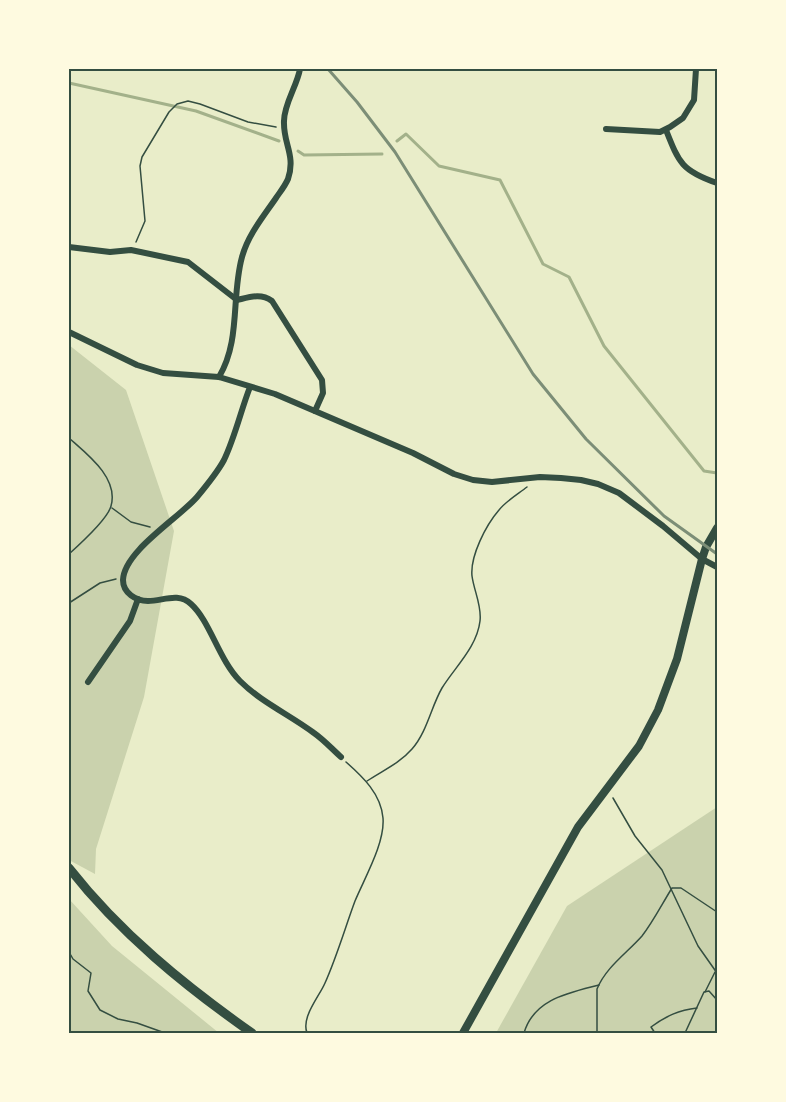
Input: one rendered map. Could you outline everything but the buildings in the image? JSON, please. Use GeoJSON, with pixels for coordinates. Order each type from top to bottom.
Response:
{"type":"FeatureCollection","features":[{"type":"Feature","properties":{"kind":"main road"},"geometry":{"type":"LineString","coordinates":[[69,868],[96,900],[137,941],[200,994],[252,1033]]}},
{"type":"Feature","properties":{"kind":"street"},"geometry":{"type":"LineString","coordinates":[[219,377],[227,364],[233,343],[241,260],[248,241],[287,182],[292,165],[284,118],[300,69]]}},
{"type":"Feature","properties":{"kind":"street"},"geometry":{"type":"LineString","coordinates":[[606,129],[660,132],[666,130],[683,118],[694,100],[696,69]]}},
{"type":"Feature","properties":{"kind":"street"},"geometry":{"type":"LineString","coordinates":[[666,130],[681,164],[689,171],[717,183]]}},
{"type":"Feature","properties":{"kind":"street"},"geometry":{"type":"LineString","coordinates":[[69,247],[110,252],[131,250],[188,262],[237,300]]}},
{"type":"Feature","properties":{"kind":"street"},"geometry":{"type":"LineString","coordinates":[[237,300],[256,295],[266,296],[272,301],[322,380],[323,393],[315,411]]}},
{"type":"Feature","properties":{"kind":"street"},"geometry":{"type":"LineString","coordinates":[[69,332],[136,365],[163,373],[219,377],[275,394],[413,453],[454,474],[473,480],[492,482],[540,477],[581,480],[598,484],[619,494],[663,526],[702,559],[717,567]]}},
{"type":"Feature","properties":{"kind":"street"},"geometry":{"type":"LineString","coordinates":[[250,387],[225,458],[217,471],[196,498],[139,551],[127,567],[123,578],[124,586],[131,597],[138,599],[147,601],[167,597],[180,598],[189,602],[197,609],[225,662],[240,681],[256,695],[315,734],[341,757]]}},
{"type":"Feature","properties":{"kind":"street"},"geometry":{"type":"LineString","coordinates":[[463,1033],[556,863],[607,786],[639,746],[658,710],[677,659],[702,559],[717,528]]}},
{"type":"Feature","properties":{"kind":"street"},"geometry":{"type":"LineString","coordinates":[[88,682],[130,621],[138,599]]}},
{"type":"Feature","properties":{"kind":"path"},"geometry":{"type":"LineString","coordinates":[[131,250],[145,221],[140,166],[142,157],[169,112],[177,105],[188,101],[248,122],[284,128]]}},
{"type":"Feature","properties":{"kind":"path"},"geometry":{"type":"LineString","coordinates":[[69,438],[92,458],[107,478],[112,491],[111,507],[86,538],[69,554]]}},
{"type":"Feature","properties":{"kind":"path"},"geometry":{"type":"LineString","coordinates":[[368,781],[403,758],[420,737],[442,689],[477,634],[480,609],[472,575],[480,541],[488,524],[500,508],[540,477]]}},
{"type":"Feature","properties":{"kind":"path"},"geometry":{"type":"LineString","coordinates":[[111,507],[131,522],[146,527],[162,528]]}},
{"type":"Feature","properties":{"kind":"path"},"geometry":{"type":"LineString","coordinates":[[69,603],[100,583],[123,578]]}},
{"type":"Feature","properties":{"kind":"path"},"geometry":{"type":"LineString","coordinates":[[307,1033],[309,1014],[326,982],[375,855],[383,828],[380,806],[368,781],[341,757]]}},
{"type":"Feature","properties":{"kind":"path"},"geometry":{"type":"LineString","coordinates":[[607,786],[635,836],[662,870],[698,946],[716,972],[685,1033]]}},
{"type":"Feature","properties":{"kind":"path"},"geometry":{"type":"LineString","coordinates":[[672,888],[681,888],[717,912]]}},
{"type":"Feature","properties":{"kind":"path"},"geometry":{"type":"LineString","coordinates":[[597,1033],[597,989],[599,985],[615,963],[642,935],[672,888]]}},
{"type":"Feature","properties":{"kind":"path"},"geometry":{"type":"LineString","coordinates":[[69,952],[73,959],[91,973],[88,991],[100,1010],[118,1019],[165,1033]]}},
{"type":"Feature","properties":{"kind":"path"},"geometry":{"type":"LineString","coordinates":[[524,1033],[528,1020],[536,1009],[576,990],[599,985]]}},
{"type":"Feature","properties":{"kind":"path"},"geometry":{"type":"LineString","coordinates":[[704,992],[709,991],[717,1000]]}},
{"type":"Feature","properties":{"kind":"path"},"geometry":{"type":"LineString","coordinates":[[655,1033],[651,1027],[669,1015],[679,1010],[698,1008]]}},
{"type":"Feature","properties":{"kind":"green space"},"geometry":{"type":"Polygon","coordinates":[[[69,345],[126,390],[174,531],[144,697],[96,849],[95,874],[69,860],[69,345]]]}},
{"type":"Feature","properties":{"kind":"green space"},"geometry":{"type":"Polygon","coordinates":[[[717,807],[717,1033],[496,1033],[567,906],[717,807]]]}},
{"type":"Feature","properties":{"kind":"green space"},"geometry":{"type":"Polygon","coordinates":[[[69,899],[112,946],[219,1033],[69,1033],[69,899]]]}},
{"type":"Feature","properties":{"kind":"waterway"},"geometry":{"type":"LineString","coordinates":[[69,83],[196,111],[279,141]]}},
{"type":"Feature","properties":{"kind":"waterway"},"geometry":{"type":"LineString","coordinates":[[397,141],[406,134],[439,166],[500,180],[543,264],[569,277],[604,346],[704,471],[717,473]]}},
{"type":"Feature","properties":{"kind":"waterway"},"geometry":{"type":"LineString","coordinates":[[298,151],[304,155],[382,154]]}},
{"type":"Feature","properties":{"kind":"railway"},"geometry":{"type":"LineString","coordinates":[[328,69],[357,102],[395,152],[533,374],[586,439],[664,516],[717,554]]}}]}
